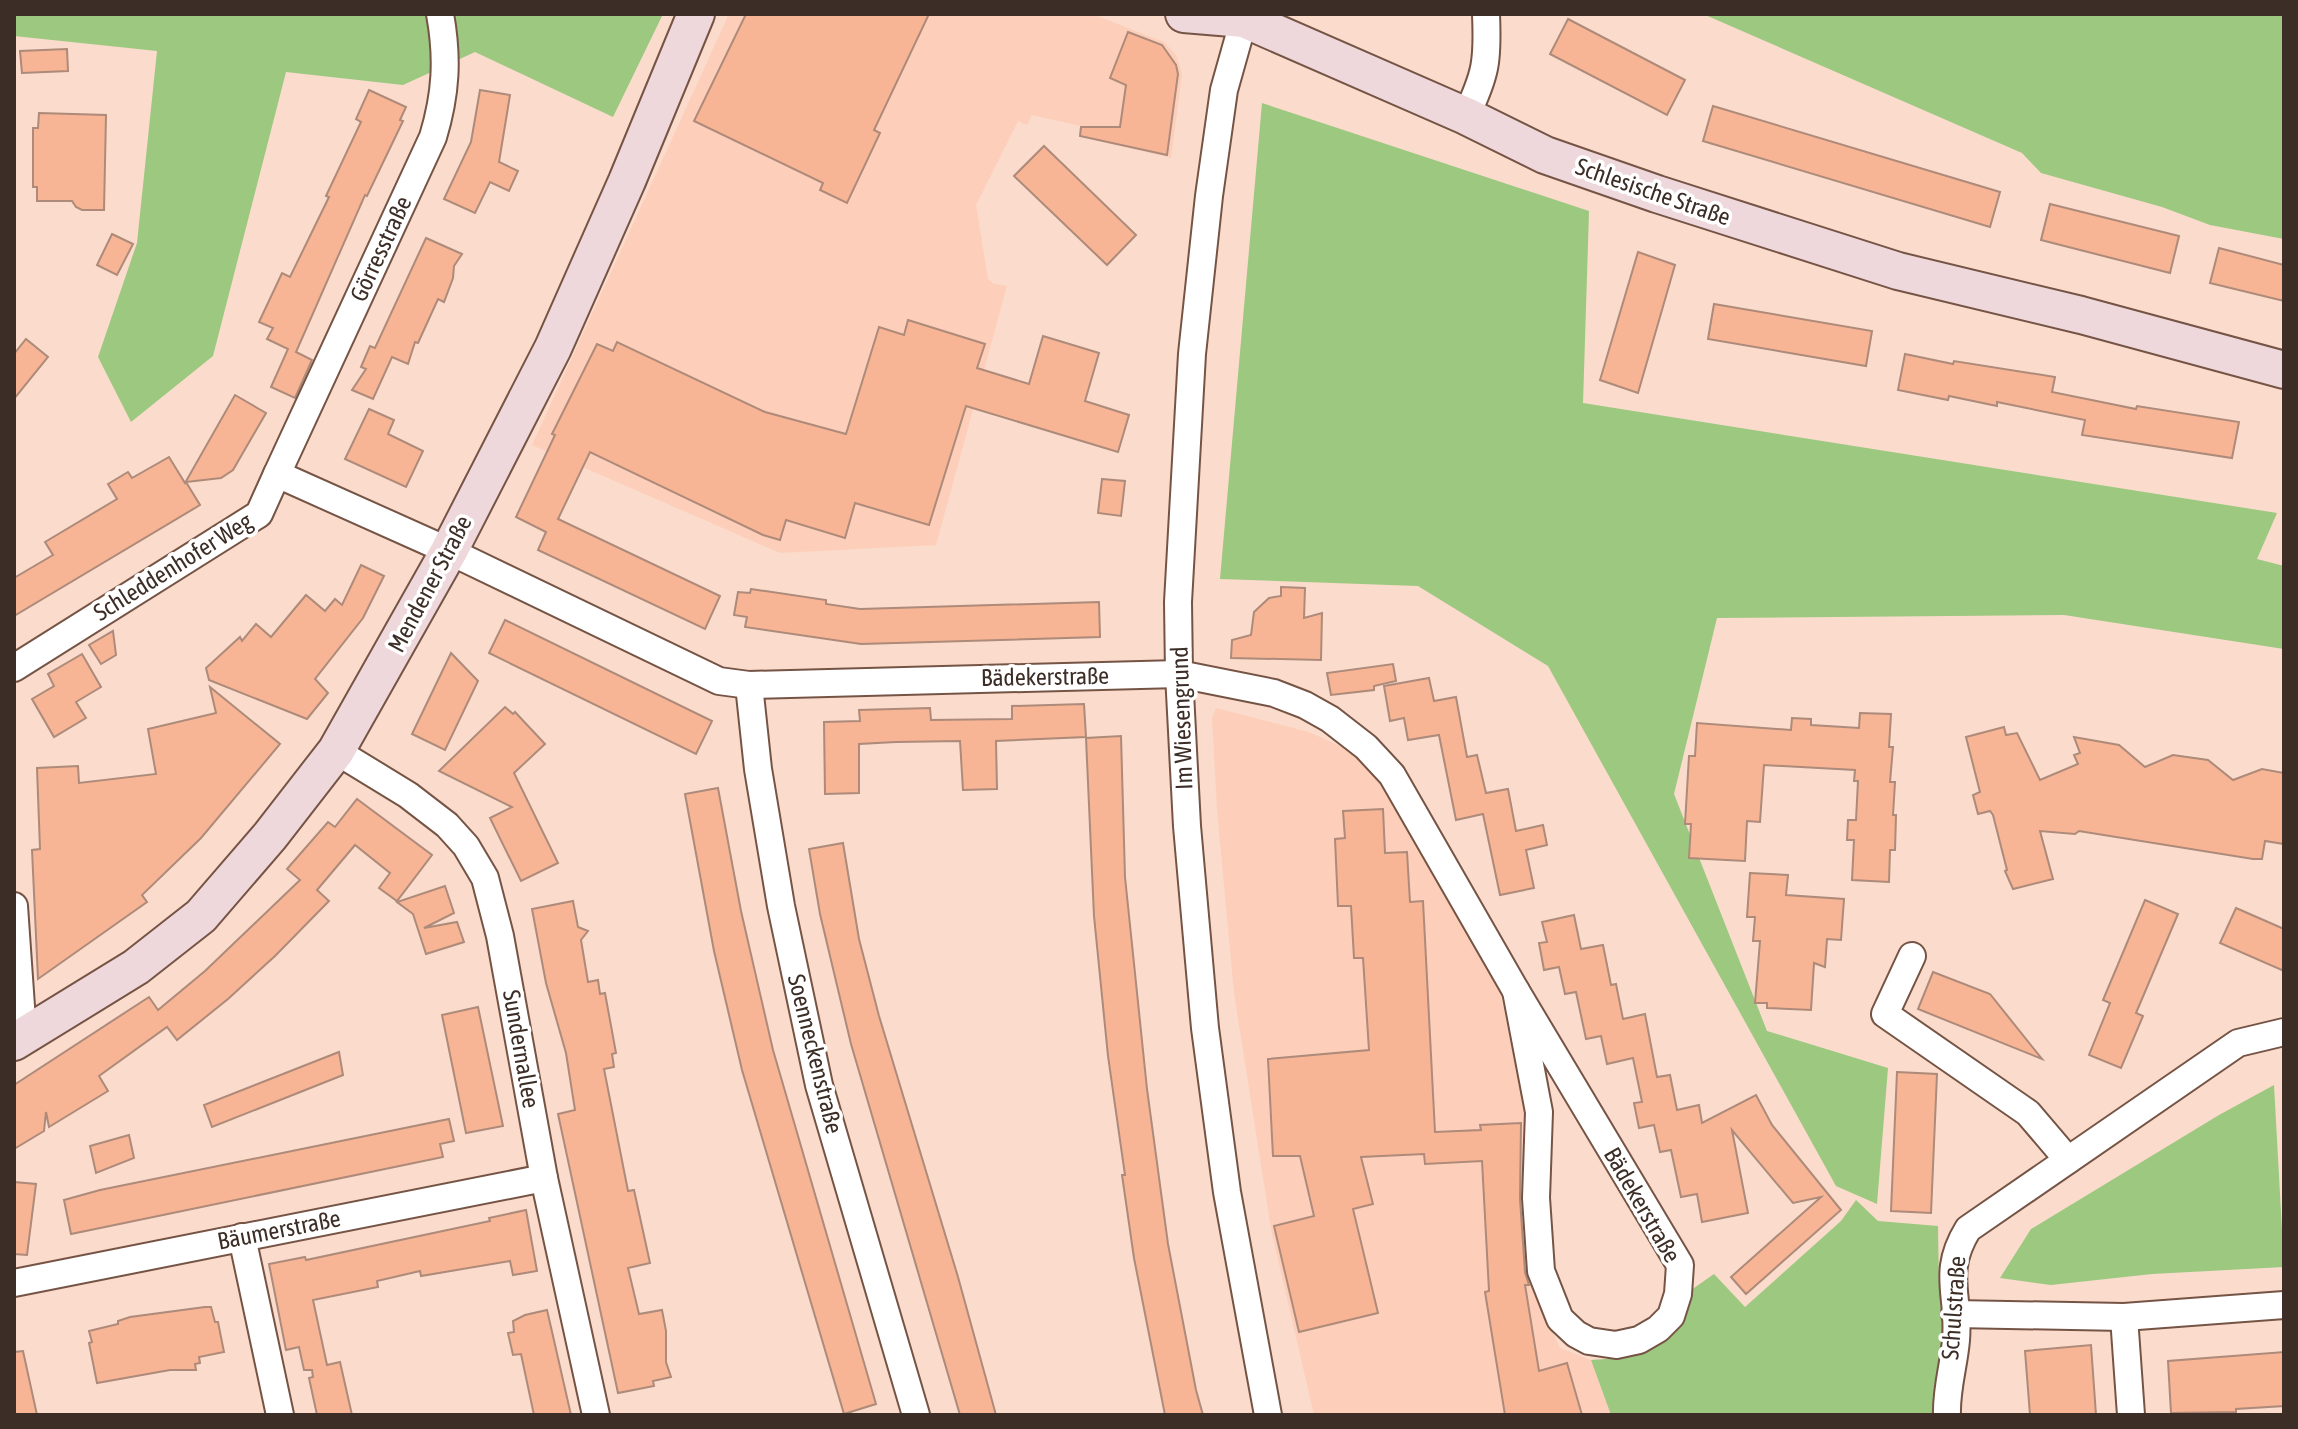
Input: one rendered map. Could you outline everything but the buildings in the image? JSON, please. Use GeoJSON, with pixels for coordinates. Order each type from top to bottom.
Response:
{"type":"FeatureCollection","features":[{"type":"Feature","properties":{"kind":"main road","name":"Mendener Straße"},"geometry":{"type":"LineString","coordinates":[[18,1038],[136,967],[201,916],[270,836],[336,751],[449,551],[553,348],[696,14]]}},
{"type":"Feature","properties":{"kind":"main road","name":"Schlesische Straße"},"geometry":{"type":"LineString","coordinates":[[1184,14],[1242,16],[1466,116],[1545,155],[1657,194],[1898,271],[2081,315],[2284,370]]}},
{"type":"Feature","properties":{"kind":"main road","name":"Schlesische Straße"},"geometry":{"type":"LineString","coordinates":[[2081,315],[2284,348]]}},
{"type":"Feature","properties":{"kind":"street","name":"Görresstraße"},"geometry":{"type":"LineString","coordinates":[[277,474],[433,137],[443,105],[447,71],[440,14]]}},
{"type":"Feature","properties":{"kind":"street"},"geometry":{"type":"LineString","coordinates":[[1466,116],[1483,81],[1487,53],[1486,14]]}},
{"type":"Feature","properties":{"kind":"street","name":"Im Wiesengrund"},"geometry":{"type":"LineString","coordinates":[[1242,16],[1224,90],[1192,354],[1178,602],[1179,674],[1187,826],[1205,1028],[1237,1254],[1268,1415]]}},
{"type":"Feature","properties":{"kind":"street"},"geometry":{"type":"LineString","coordinates":[[277,474],[449,551]]}},
{"type":"Feature","properties":{"kind":"street","name":"Schleddenhofer Weg"},"geometry":{"type":"LineString","coordinates":[[14,668],[259,514],[277,474]]}},
{"type":"Feature","properties":{"kind":"street","name":"Bädekerstraße"},"geometry":{"type":"LineString","coordinates":[[449,551],[719,681],[749,685],[1179,674],[1274,693],[1330,719],[1366,747],[1392,775],[1516,991],[1680,1265],[1678,1294],[1671,1316],[1658,1329],[1639,1340],[1616,1345],[1589,1341],[1576,1334],[1560,1319],[1541,1271],[1536,1198],[1539,1112],[1516,991]]}},
{"type":"Feature","properties":{"kind":"street","name":"Soenneckenstraße"},"geometry":{"type":"LineString","coordinates":[[749,685],[758,769],[781,906],[819,1085],[916,1415]]}},
{"type":"Feature","properties":{"kind":"street","name":"Sundernallee"},"geometry":{"type":"LineString","coordinates":[[336,751],[408,795],[447,825],[466,846],[485,878],[500,936],[544,1178],[596,1415]]}},
{"type":"Feature","properties":{"kind":"street"},"geometry":{"type":"LineString","coordinates":[[14,906],[18,1038]]}},
{"type":"Feature","properties":{"kind":"street"},"geometry":{"type":"LineString","coordinates":[[1912,956],[1885,1014],[2028,1113],[2068,1160]]}},
{"type":"Feature","properties":{"kind":"street","name":"Schulstraße"},"geometry":{"type":"LineString","coordinates":[[1947,1415],[1946,1393],[1956,1339],[1952,1269],[1956,1249],[1968,1229],[2238,1043],[2284,1032]]}},
{"type":"Feature","properties":{"kind":"street","name":"Bäumerstraße"},"geometry":{"type":"LineString","coordinates":[[14,1283],[544,1178]]}},
{"type":"Feature","properties":{"kind":"street"},"geometry":{"type":"LineString","coordinates":[[242,1237],[280,1415]]}},
{"type":"Feature","properties":{"kind":"street"},"geometry":{"type":"LineString","coordinates":[[1955,1314],[2124,1317],[2284,1305]]}},
{"type":"Feature","properties":{"kind":"street"},"geometry":{"type":"LineString","coordinates":[[2124,1317],[2131,1415]]}},
{"type":"Feature","properties":{"kind":"shaded area"},"geometry":{"type":"Polygon","coordinates":[[[729,14],[1092,14],[1164,42],[1176,55],[1182,74],[1171,158],[1090,139],[1093,129],[1032,115],[1027,125],[1018,121],[976,205],[988,279],[994,284],[1007,286],[936,545],[780,553],[532,445],[729,14]]]}},
{"type":"Feature","properties":{"kind":"shaded area"},"geometry":{"type":"Polygon","coordinates":[[[1216,708],[1309,732],[1351,751],[1378,778],[1500,993],[1525,1104],[1531,1288],[1560,1348],[1591,1360],[1611,1415],[1314,1415],[1271,1229],[1234,993],[1217,810],[1212,718],[1216,708]]]}},
{"type":"Feature","properties":{"kind":"green space"},"geometry":{"type":"Polygon","coordinates":[[[14,14],[663,14],[613,117],[475,52],[403,85],[286,72],[213,356],[131,422],[98,357],[137,243],[157,51],[14,36],[14,14]]]}},
{"type":"Feature","properties":{"kind":"green space"},"geometry":{"type":"Polygon","coordinates":[[[1703,14],[2284,14],[2284,239],[2210,225],[2162,207],[2041,173],[2022,153],[1703,14]]]}},
{"type":"Feature","properties":{"kind":"green space"},"geometry":{"type":"Polygon","coordinates":[[[1262,103],[1589,211],[1583,403],[2277,513],[2257,559],[2284,566],[2284,649],[2064,615],[1717,618],[1674,794],[1767,1031],[1888,1068],[1877,1204],[1836,1186],[1548,666],[1418,586],[1220,579],[1262,103]]]}},
{"type":"Feature","properties":{"kind":"green space"},"geometry":{"type":"Polygon","coordinates":[[[2274,1085],[2284,1267],[2152,1274],[2051,1285],[2000,1278],[2031,1229],[2274,1085]]]}},
{"type":"Feature","properties":{"kind":"green space"},"geometry":{"type":"Polygon","coordinates":[[[1856,1200],[1878,1221],[1938,1226],[1939,1290],[1948,1320],[1938,1415],[1611,1415],[1591,1360],[1642,1352],[1665,1341],[1681,1321],[1684,1295],[1714,1274],[1745,1307],[1841,1221],[1856,1200]]]}}]}
